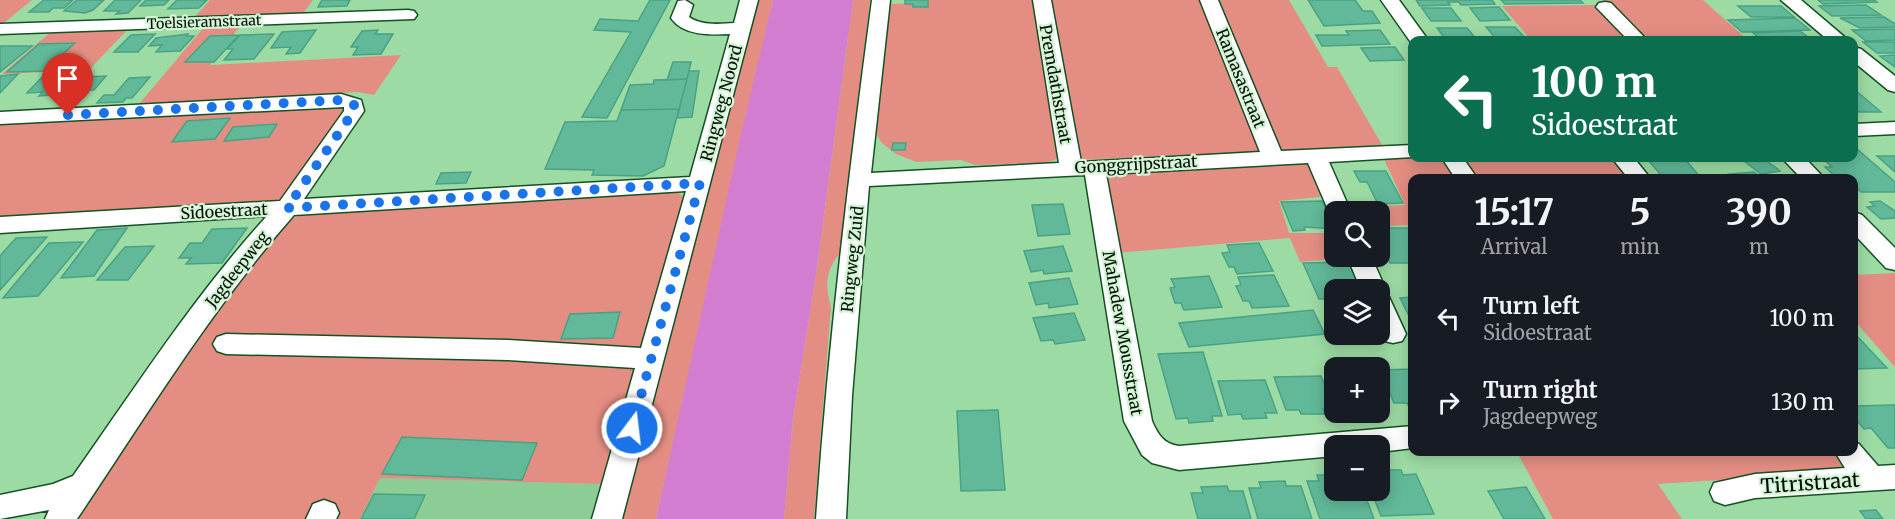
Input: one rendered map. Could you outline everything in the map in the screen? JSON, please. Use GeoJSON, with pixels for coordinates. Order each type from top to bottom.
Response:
{"type":"FeatureCollection","features":[{"type":"Feature","properties":{"kind":"street","name":"Ringweg Noord"},"geometry":{"type":"LineString","coordinates":[[607,519],[749,0]]}},
{"type":"Feature","properties":{"kind":"street","name":"Ringweg Zuid"},"geometry":{"type":"LineString","coordinates":[[831,519],[838,396],[859,180],[881,0]]}},
{"type":"Feature","properties":{"kind":"street","name":"Premdathstraat"},"geometry":{"type":"LineString","coordinates":[[1042,0],[1083,167]]}},
{"type":"Feature","properties":{"kind":"street","name":"Ramasastraat"},"geometry":{"type":"LineString","coordinates":[[1209,0],[1273,157]]}},
{"type":"Feature","properties":{"kind":"street"},"geometry":{"type":"LineString","coordinates":[[1390,0],[1416,36]]}},
{"type":"Feature","properties":{"kind":"street"},"geometry":{"type":"LineString","coordinates":[[1790,0],[1834,36]]}},
{"type":"Feature","properties":{"kind":"street"},"geometry":{"type":"LineString","coordinates":[[684,5],[680,18],[683,24],[692,27],[742,29]]}},
{"type":"Feature","properties":{"kind":"street"},"geometry":{"type":"LineString","coordinates":[[1605,6],[1634,36]]}},
{"type":"Feature","properties":{"kind":"street","name":"Toelsieramstraat"},"geometry":{"type":"LineString","coordinates":[[0,29],[408,15]]}},
{"type":"Feature","properties":{"kind":"street"},"geometry":{"type":"LineString","coordinates":[[1858,56],[1895,86]]}},
{"type":"Feature","properties":{"kind":"street","name":"Jagdeepweg"},"geometry":{"type":"LineString","coordinates":[[0,118],[341,100],[354,104],[354,111],[287,208],[252,247],[181,342],[60,519]]}},
{"type":"Feature","properties":{"kind":"street"},"geometry":{"type":"LineString","coordinates":[[1858,130],[1895,128]]}},
{"type":"Feature","properties":{"kind":"street","name":"Gonggrijpstraat"},"geometry":{"type":"LineString","coordinates":[[859,180],[1408,151]]}},
{"type":"Feature","properties":{"kind":"street"},"geometry":{"type":"LineString","coordinates":[[1315,155],[1335,201]]}},
{"type":"Feature","properties":{"kind":"street"},"geometry":{"type":"LineString","coordinates":[[1626,162],[1636,174]]}},
{"type":"Feature","properties":{"kind":"street"},"geometry":{"type":"LineString","coordinates":[[1797,162],[1809,174]]}},
{"type":"Feature","properties":{"kind":"street","name":"Mahadew Mousstraat"},"geometry":{"type":"LineString","coordinates":[[1083,167],[1138,421],[1146,441],[1162,456],[1179,458],[1408,436]]}},
{"type":"Feature","properties":{"kind":"street","name":"Sidoestraat"},"geometry":{"type":"LineString","coordinates":[[0,225],[700,183]]}},
{"type":"Feature","properties":{"kind":"street"},"geometry":{"type":"LineString","coordinates":[[1858,224],[1895,262]]}},
{"type":"Feature","properties":{"kind":"street"},"geometry":{"type":"LineString","coordinates":[[1390,325],[1394,334]]}},
{"type":"Feature","properties":{"kind":"street"},"geometry":{"type":"LineString","coordinates":[[226,344],[508,350],[651,359]]}},
{"type":"Feature","properties":{"kind":"street"},"geometry":{"type":"LineString","coordinates":[[1854,456],[1882,478]]}},
{"type":"Feature","properties":{"kind":"street","name":"Titristraat"},"geometry":{"type":"LineString","coordinates":[[1725,492],[1755,486],[1882,478]]}},
{"type":"Feature","properties":{"kind":"street"},"geometry":{"type":"LineString","coordinates":[[0,508],[55,496],[85,484]]}},
{"type":"Feature","properties":{"kind":"shaded area"},"geometry":{"type":"Polygon","coordinates":[[[0,0],[32,0],[0,26],[0,0]]]}},
{"type":"Feature","properties":{"kind":"shaded area"},"geometry":{"type":"Polygon","coordinates":[[[210,0],[313,0],[302,15],[193,19],[210,0]]]}},
{"type":"Feature","properties":{"kind":"shaded area"},"geometry":{"type":"Polygon","coordinates":[[[756,0],[773,0],[656,519],[619,519],[667,351],[756,0]]]}},
{"type":"Feature","properties":{"kind":"shaded area"},"geometry":{"type":"Polygon","coordinates":[[[773,0],[853,0],[816,274],[793,418],[784,519],[656,519],[740,138],[773,0]]]}},
{"type":"Feature","properties":{"kind":"shaded area"},"geometry":{"type":"Polygon","coordinates":[[[853,0],[870,0],[840,253],[831,266],[828,279],[831,307],[814,519],[784,519],[793,418],[816,274],[853,0]]]}},
{"type":"Feature","properties":{"kind":"shaded area"},"geometry":{"type":"Polygon","coordinates":[[[928,0],[1036,0],[1061,153],[1057,159],[1046,163],[975,165],[961,160],[916,162],[896,154],[881,142],[875,131],[888,4],[928,3],[928,0]]]}},
{"type":"Feature","properties":{"kind":"shaded area"},"geometry":{"type":"Polygon","coordinates":[[[1045,0],[1204,0],[1261,150],[1078,160],[1045,0]]]}},
{"type":"Feature","properties":{"kind":"shaded area"},"geometry":{"type":"Polygon","coordinates":[[[1214,0],[1289,0],[1328,67],[1337,67],[1382,145],[1284,150],[1277,147],[1214,0]]]}},
{"type":"Feature","properties":{"kind":"shaded area"},"geometry":{"type":"Polygon","coordinates":[[[1602,0],[1703,0],[1744,36],[1637,36],[1602,0]]]}},
{"type":"Feature","properties":{"kind":"shaded area"},"geometry":{"type":"Polygon","coordinates":[[[1598,5],[1629,36],[1528,36],[1502,6],[1598,5]]]}},
{"type":"Feature","properties":{"kind":"shaded area"},"geometry":{"type":"Polygon","coordinates":[[[242,24],[210,65],[401,55],[374,95],[358,92],[139,104],[205,26],[242,24]]]}},
{"type":"Feature","properties":{"kind":"shaded area"},"geometry":{"type":"Polygon","coordinates":[[[130,27],[89,70],[2,74],[54,29],[130,27]]]}},
{"type":"Feature","properties":{"kind":"shaded area"},"geometry":{"type":"Polygon","coordinates":[[[350,103],[281,203],[0,221],[0,116],[350,103]]]}},
{"type":"Feature","properties":{"kind":"shaded area"},"geometry":{"type":"Polygon","coordinates":[[[1408,157],[1408,162],[1449,162],[1457,174],[1408,174],[1408,225],[1390,226],[1390,206],[1405,205],[1384,159],[1408,157]]]}},
{"type":"Feature","properties":{"kind":"shaded area"},"geometry":{"type":"Polygon","coordinates":[[[1300,162],[1313,166],[1329,196],[1279,201],[1289,233],[1324,233],[1324,260],[1300,262],[1290,238],[1117,253],[1104,178],[1106,174],[1300,162]]]}},
{"type":"Feature","properties":{"kind":"shaded area"},"geometry":{"type":"Polygon","coordinates":[[[1464,162],[1619,162],[1628,174],[1471,174],[1464,162]]]}},
{"type":"Feature","properties":{"kind":"shaded area"},"geometry":{"type":"Polygon","coordinates":[[[677,192],[684,197],[685,205],[601,484],[380,478],[360,519],[69,519],[280,223],[314,211],[677,192]]]}},
{"type":"Feature","properties":{"kind":"shaded area"},"geometry":{"type":"Polygon","coordinates":[[[1895,273],[1895,366],[1858,325],[1858,275],[1895,273]]]}},
{"type":"Feature","properties":{"kind":"shaded area"},"geometry":{"type":"Polygon","coordinates":[[[1519,456],[1842,456],[1848,466],[1839,472],[1658,484],[1682,519],[1553,519],[1519,456]]]}},
{"type":"Feature","properties":{"kind":"shaded area"},"geometry":{"type":"Polygon","coordinates":[[[380,478],[601,484],[591,519],[360,519],[380,478]]]}},
{"type":"Feature","properties":{"kind":"building"},"geometry":{"type":"Polygon","coordinates":[[[44,0],[73,0],[64,8],[53,8],[49,12],[29,12],[44,0]]]}},
{"type":"Feature","properties":{"kind":"building"},"geometry":{"type":"Polygon","coordinates":[[[77,0],[104,0],[93,10],[85,13],[64,11],[77,0]]]}},
{"type":"Feature","properties":{"kind":"building"},"geometry":{"type":"Polygon","coordinates":[[[115,0],[141,0],[128,13],[116,14],[120,11],[104,11],[115,0]]]}},
{"type":"Feature","properties":{"kind":"building"},"geometry":{"type":"Polygon","coordinates":[[[146,0],[169,0],[164,5],[140,6],[146,0]]]}},
{"type":"Feature","properties":{"kind":"building"},"geometry":{"type":"Polygon","coordinates":[[[177,0],[207,0],[199,8],[168,9],[177,0]]]}},
{"type":"Feature","properties":{"kind":"building"},"geometry":{"type":"Polygon","coordinates":[[[322,0],[350,0],[347,6],[318,7],[322,0]]]}},
{"type":"Feature","properties":{"kind":"building"},"geometry":{"type":"Polygon","coordinates":[[[650,0],[670,0],[607,118],[582,117],[631,32],[594,30],[600,19],[638,21],[650,0]]]}},
{"type":"Feature","properties":{"kind":"building"},"geometry":{"type":"Polygon","coordinates":[[[905,0],[928,0],[928,7],[913,7],[913,4],[905,4],[905,0]]]}},
{"type":"Feature","properties":{"kind":"building"},"geometry":{"type":"Polygon","coordinates":[[[1308,0],[1355,0],[1363,11],[1372,11],[1380,23],[1324,26],[1308,0]]]}},
{"type":"Feature","properties":{"kind":"building"},"geometry":{"type":"Polygon","coordinates":[[[1416,0],[1492,0],[1495,4],[1461,5],[1459,2],[1448,2],[1450,5],[1420,6],[1416,0]]]}},
{"type":"Feature","properties":{"kind":"building"},"geometry":{"type":"Polygon","coordinates":[[[1501,0],[1580,0],[1583,3],[1505,4],[1501,0]]]}},
{"type":"Feature","properties":{"kind":"building"},"geometry":{"type":"Polygon","coordinates":[[[1818,0],[1874,0],[1877,2],[1823,4],[1818,0]]]}},
{"type":"Feature","properties":{"kind":"building"},"geometry":{"type":"Polygon","coordinates":[[[1866,5],[1881,15],[1832,16],[1819,6],[1866,5]]]}},
{"type":"Feature","properties":{"kind":"building"},"geometry":{"type":"Polygon","coordinates":[[[1738,6],[1781,6],[1794,17],[1751,17],[1738,6]]]}},
{"type":"Feature","properties":{"kind":"building"},"geometry":{"type":"Polygon","coordinates":[[[1499,7],[1510,20],[1480,21],[1470,8],[1499,7]]]}},
{"type":"Feature","properties":{"kind":"building"},"geometry":{"type":"Polygon","coordinates":[[[1422,8],[1451,8],[1461,21],[1431,21],[1422,8]]]}},
{"type":"Feature","properties":{"kind":"building"},"geometry":{"type":"Polygon","coordinates":[[[1884,17],[1895,24],[1895,27],[1860,28],[1840,18],[1884,17]]]}},
{"type":"Feature","properties":{"kind":"building"},"geometry":{"type":"Polygon","coordinates":[[[1795,18],[1810,30],[1742,32],[1728,20],[1795,18]]]}},
{"type":"Feature","properties":{"kind":"building"},"geometry":{"type":"Polygon","coordinates":[[[1486,27],[1515,27],[1523,36],[1494,36],[1486,27]]]}},
{"type":"Feature","properties":{"kind":"building"},"geometry":{"type":"Polygon","coordinates":[[[1437,28],[1467,28],[1474,36],[1443,36],[1437,28]]]}},
{"type":"Feature","properties":{"kind":"building"},"geometry":{"type":"Polygon","coordinates":[[[1895,29],[1895,40],[1866,41],[1852,30],[1895,29]]]}},
{"type":"Feature","properties":{"kind":"building"},"geometry":{"type":"Polygon","coordinates":[[[316,30],[300,53],[286,54],[291,47],[271,48],[282,32],[316,30]]]}},
{"type":"Feature","properties":{"kind":"building"},"geometry":{"type":"Polygon","coordinates":[[[378,30],[375,34],[393,34],[381,54],[353,55],[358,47],[351,47],[362,31],[378,30]]]}},
{"type":"Feature","properties":{"kind":"building"},"geometry":{"type":"Polygon","coordinates":[[[1380,30],[1390,44],[1322,46],[1316,35],[1349,35],[1346,31],[1380,30]]]}},
{"type":"Feature","properties":{"kind":"building"},"geometry":{"type":"Polygon","coordinates":[[[1800,31],[1807,36],[1757,36],[1753,33],[1800,31]]]}},
{"type":"Feature","properties":{"kind":"building"},"geometry":{"type":"Polygon","coordinates":[[[155,34],[138,52],[114,52],[131,35],[155,34]]]}},
{"type":"Feature","properties":{"kind":"building"},"geometry":{"type":"Polygon","coordinates":[[[188,34],[186,36],[194,36],[180,51],[156,52],[162,45],[149,46],[156,38],[188,34]]]}},
{"type":"Feature","properties":{"kind":"building"},"geometry":{"type":"Polygon","coordinates":[[[274,34],[254,59],[224,60],[233,49],[227,49],[240,35],[274,34]]]}},
{"type":"Feature","properties":{"kind":"building"},"geometry":{"type":"Polygon","coordinates":[[[239,35],[214,62],[185,62],[210,36],[239,35]]]}},
{"type":"Feature","properties":{"kind":"building"},"geometry":{"type":"Polygon","coordinates":[[[1863,42],[1895,42],[1895,53],[1877,53],[1863,42]]]}},
{"type":"Feature","properties":{"kind":"building"},"geometry":{"type":"Polygon","coordinates":[[[75,43],[44,71],[7,72],[39,44],[75,43]]]}},
{"type":"Feature","properties":{"kind":"building"},"geometry":{"type":"Polygon","coordinates":[[[0,46],[32,46],[0,72],[0,46]]]}},
{"type":"Feature","properties":{"kind":"building"},"geometry":{"type":"Polygon","coordinates":[[[1395,47],[1404,60],[1370,61],[1361,48],[1395,47]]]}},
{"type":"Feature","properties":{"kind":"building"},"geometry":{"type":"Polygon","coordinates":[[[1895,55],[1895,67],[1880,56],[1895,55]]]}},
{"type":"Feature","properties":{"kind":"building"},"geometry":{"type":"Polygon","coordinates":[[[673,62],[691,62],[687,79],[667,80],[673,62]]]}},
{"type":"Feature","properties":{"kind":"building"},"geometry":{"type":"Polygon","coordinates":[[[689,71],[699,71],[692,117],[677,118],[689,71]]]}},
{"type":"Feature","properties":{"kind":"building"},"geometry":{"type":"Polygon","coordinates":[[[71,72],[50,95],[39,96],[43,92],[27,93],[45,74],[71,72]]]}},
{"type":"Feature","properties":{"kind":"building"},"geometry":{"type":"Polygon","coordinates":[[[18,74],[0,93],[0,76],[18,74]]]}},
{"type":"Feature","properties":{"kind":"building"},"geometry":{"type":"Polygon","coordinates":[[[106,76],[94,90],[60,91],[66,85],[75,84],[82,77],[106,76]]]}},
{"type":"Feature","properties":{"kind":"building"},"geometry":{"type":"Polygon","coordinates":[[[150,77],[132,98],[126,98],[123,102],[97,103],[104,95],[114,95],[129,78],[150,77]]]}},
{"type":"Feature","properties":{"kind":"building"},"geometry":{"type":"Polygon","coordinates":[[[687,79],[679,109],[621,110],[630,85],[653,84],[654,80],[687,79]]]}},
{"type":"Feature","properties":{"kind":"building"},"geometry":{"type":"Polygon","coordinates":[[[1858,92],[1881,112],[1859,112],[1858,92]]]}},
{"type":"Feature","properties":{"kind":"building"},"geometry":{"type":"Polygon","coordinates":[[[679,109],[664,166],[643,176],[592,175],[594,170],[545,169],[565,122],[617,121],[621,110],[679,109]]]}},
{"type":"Feature","properties":{"kind":"building"},"geometry":{"type":"Polygon","coordinates":[[[230,118],[215,139],[172,142],[187,121],[230,118]]]}},
{"type":"Feature","properties":{"kind":"building"},"geometry":{"type":"Polygon","coordinates":[[[277,124],[269,137],[224,141],[233,127],[277,124]]]}},
{"type":"Feature","properties":{"kind":"building"},"geometry":{"type":"Polygon","coordinates":[[[893,143],[906,143],[905,150],[892,150],[893,143]]]}},
{"type":"Feature","properties":{"kind":"building"},"geometry":{"type":"Polygon","coordinates":[[[1858,150],[1895,182],[1895,192],[1861,192],[1858,189],[1858,174],[1833,174],[1825,167],[1832,167],[1826,162],[1858,162],[1858,150]]]}},
{"type":"Feature","properties":{"kind":"building"},"geometry":{"type":"Polygon","coordinates":[[[1877,156],[1895,156],[1895,172],[1877,156]]]}},
{"type":"Feature","properties":{"kind":"building"},"geometry":{"type":"Polygon","coordinates":[[[1650,162],[1688,162],[1698,174],[1660,174],[1650,162]]]}},
{"type":"Feature","properties":{"kind":"building"},"geometry":{"type":"Polygon","coordinates":[[[1745,162],[1768,162],[1780,171],[1761,174],[1745,162]]]}},
{"type":"Feature","properties":{"kind":"building"},"geometry":{"type":"Polygon","coordinates":[[[1354,171],[1386,171],[1403,203],[1376,201],[1367,182],[1360,182],[1354,171]]]}},
{"type":"Feature","properties":{"kind":"building"},"geometry":{"type":"Polygon","coordinates":[[[471,172],[466,183],[436,184],[441,173],[471,172]]]}},
{"type":"Feature","properties":{"kind":"building"},"geometry":{"type":"Polygon","coordinates":[[[1754,172],[1756,174],[1729,174],[1754,172]]]}},
{"type":"Feature","properties":{"kind":"building"},"geometry":{"type":"Polygon","coordinates":[[[1322,201],[1324,228],[1304,227],[1305,230],[1293,231],[1281,202],[1322,201]]]}},
{"type":"Feature","properties":{"kind":"building"},"geometry":{"type":"Polygon","coordinates":[[[1880,201],[1895,211],[1895,218],[1881,219],[1867,207],[1875,206],[1870,202],[1880,201]]]}},
{"type":"Feature","properties":{"kind":"building"},"geometry":{"type":"Polygon","coordinates":[[[1063,204],[1070,234],[1038,236],[1032,205],[1063,204]]]}},
{"type":"Feature","properties":{"kind":"building"},"geometry":{"type":"Polygon","coordinates":[[[127,228],[94,276],[61,278],[97,230],[127,228]]]}},
{"type":"Feature","properties":{"kind":"building"},"geometry":{"type":"Polygon","coordinates":[[[247,228],[222,263],[186,264],[191,258],[179,258],[190,243],[202,243],[212,229],[247,228]]]}},
{"type":"Feature","properties":{"kind":"building"},"geometry":{"type":"Polygon","coordinates":[[[1390,228],[1408,228],[1408,263],[1390,263],[1390,228]]]}},
{"type":"Feature","properties":{"kind":"building"},"geometry":{"type":"Polygon","coordinates":[[[47,237],[0,290],[0,256],[16,238],[47,237]]]}},
{"type":"Feature","properties":{"kind":"building"},"geometry":{"type":"Polygon","coordinates":[[[83,242],[38,296],[3,298],[49,243],[83,242]]]}},
{"type":"Feature","properties":{"kind":"building"},"geometry":{"type":"Polygon","coordinates":[[[1259,243],[1273,271],[1237,274],[1234,267],[1229,267],[1222,253],[1230,252],[1227,245],[1259,243]]]}},
{"type":"Feature","properties":{"kind":"building"},"geometry":{"type":"Polygon","coordinates":[[[154,246],[128,280],[97,280],[125,247],[154,246]]]}},
{"type":"Feature","properties":{"kind":"building"},"geometry":{"type":"Polygon","coordinates":[[[1063,246],[1072,271],[1044,274],[1043,270],[1031,272],[1024,251],[1063,246]]]}},
{"type":"Feature","properties":{"kind":"building"},"geometry":{"type":"Polygon","coordinates":[[[1303,263],[1324,263],[1324,267],[1351,267],[1357,279],[1324,279],[1324,299],[1319,299],[1303,263]]]}},
{"type":"Feature","properties":{"kind":"building"},"geometry":{"type":"Polygon","coordinates":[[[1274,275],[1289,306],[1252,308],[1249,301],[1243,301],[1236,286],[1241,285],[1238,277],[1274,275]]]}},
{"type":"Feature","properties":{"kind":"building"},"geometry":{"type":"Polygon","coordinates":[[[1209,276],[1222,307],[1184,310],[1181,303],[1175,303],[1170,288],[1175,287],[1171,279],[1209,276]]]}},
{"type":"Feature","properties":{"kind":"building"},"geometry":{"type":"Polygon","coordinates":[[[1069,278],[1078,304],[1049,308],[1048,303],[1036,305],[1029,283],[1069,278]]]}},
{"type":"Feature","properties":{"kind":"building"},"geometry":{"type":"Polygon","coordinates":[[[1408,297],[1408,314],[1400,298],[1408,297]]]}},
{"type":"Feature","properties":{"kind":"building"},"geometry":{"type":"Polygon","coordinates":[[[1313,310],[1324,334],[1189,347],[1179,323],[1313,310]]]}},
{"type":"Feature","properties":{"kind":"building"},"geometry":{"type":"Polygon","coordinates":[[[620,312],[613,338],[561,339],[570,314],[620,312]]]}},
{"type":"Feature","properties":{"kind":"building"},"geometry":{"type":"Polygon","coordinates":[[[1074,313],[1085,340],[1055,344],[1053,340],[1041,341],[1033,318],[1074,313]]]}},
{"type":"Feature","properties":{"kind":"building"},"geometry":{"type":"Polygon","coordinates":[[[1858,337],[1887,368],[1858,369],[1858,337]]]}},
{"type":"Feature","properties":{"kind":"building"},"geometry":{"type":"Polygon","coordinates":[[[1203,352],[1222,416],[1212,416],[1213,421],[1189,423],[1188,418],[1176,419],[1158,354],[1203,352]]]}},
{"type":"Feature","properties":{"kind":"building"},"geometry":{"type":"Polygon","coordinates":[[[1408,369],[1408,405],[1407,403],[1394,403],[1390,394],[1390,370],[1408,369]]]}},
{"type":"Feature","properties":{"kind":"building"},"geometry":{"type":"Polygon","coordinates":[[[1321,376],[1324,383],[1324,414],[1301,414],[1299,410],[1286,410],[1274,377],[1321,376]]]}},
{"type":"Feature","properties":{"kind":"building"},"geometry":{"type":"Polygon","coordinates":[[[1265,380],[1277,413],[1265,413],[1267,418],[1243,419],[1241,414],[1228,415],[1218,381],[1265,380]]]}},
{"type":"Feature","properties":{"kind":"building"},"geometry":{"type":"Polygon","coordinates":[[[1895,405],[1895,448],[1888,448],[1871,428],[1864,429],[1858,422],[1858,406],[1895,405]]]}},
{"type":"Feature","properties":{"kind":"building"},"geometry":{"type":"Polygon","coordinates":[[[998,410],[1005,490],[961,491],[957,411],[998,410]]]}},
{"type":"Feature","properties":{"kind":"building"},"geometry":{"type":"Polygon","coordinates":[[[402,437],[537,443],[522,480],[382,474],[402,437]]]}},
{"type":"Feature","properties":{"kind":"building"},"geometry":{"type":"Polygon","coordinates":[[[1390,470],[1401,470],[1403,475],[1416,474],[1434,514],[1381,516],[1375,501],[1390,501],[1390,470]]]}},
{"type":"Feature","properties":{"kind":"building"},"geometry":{"type":"Polygon","coordinates":[[[1317,475],[1324,475],[1324,501],[1367,501],[1374,519],[1320,519],[1307,481],[1319,481],[1317,475]]]}},
{"type":"Feature","properties":{"kind":"building"},"geometry":{"type":"Polygon","coordinates":[[[1285,481],[1286,486],[1301,486],[1312,519],[1258,519],[1249,488],[1261,488],[1259,482],[1285,481]]]}},
{"type":"Feature","properties":{"kind":"building"},"geometry":{"type":"Polygon","coordinates":[[[1227,486],[1229,491],[1243,491],[1251,519],[1198,519],[1191,493],[1203,493],[1201,487],[1227,486]]]}},
{"type":"Feature","properties":{"kind":"building"},"geometry":{"type":"Polygon","coordinates":[[[1526,487],[1545,519],[1504,519],[1488,491],[1526,487]]]}},
{"type":"Feature","properties":{"kind":"building"},"geometry":{"type":"Polygon","coordinates":[[[374,494],[425,495],[414,519],[361,519],[374,494]]]}},
{"type":"Feature","properties":{"kind":"building"},"geometry":{"type":"Polygon","coordinates":[[[1876,510],[1883,519],[1866,519],[1860,511],[1876,510]]]}},
{"type":"Feature","properties":{"kind":"route"},"geometry":{"type":"LineString","coordinates":[[68,115],[341,100],[354,104],[354,111],[287,208],[700,183],[632,428]]}}]}
